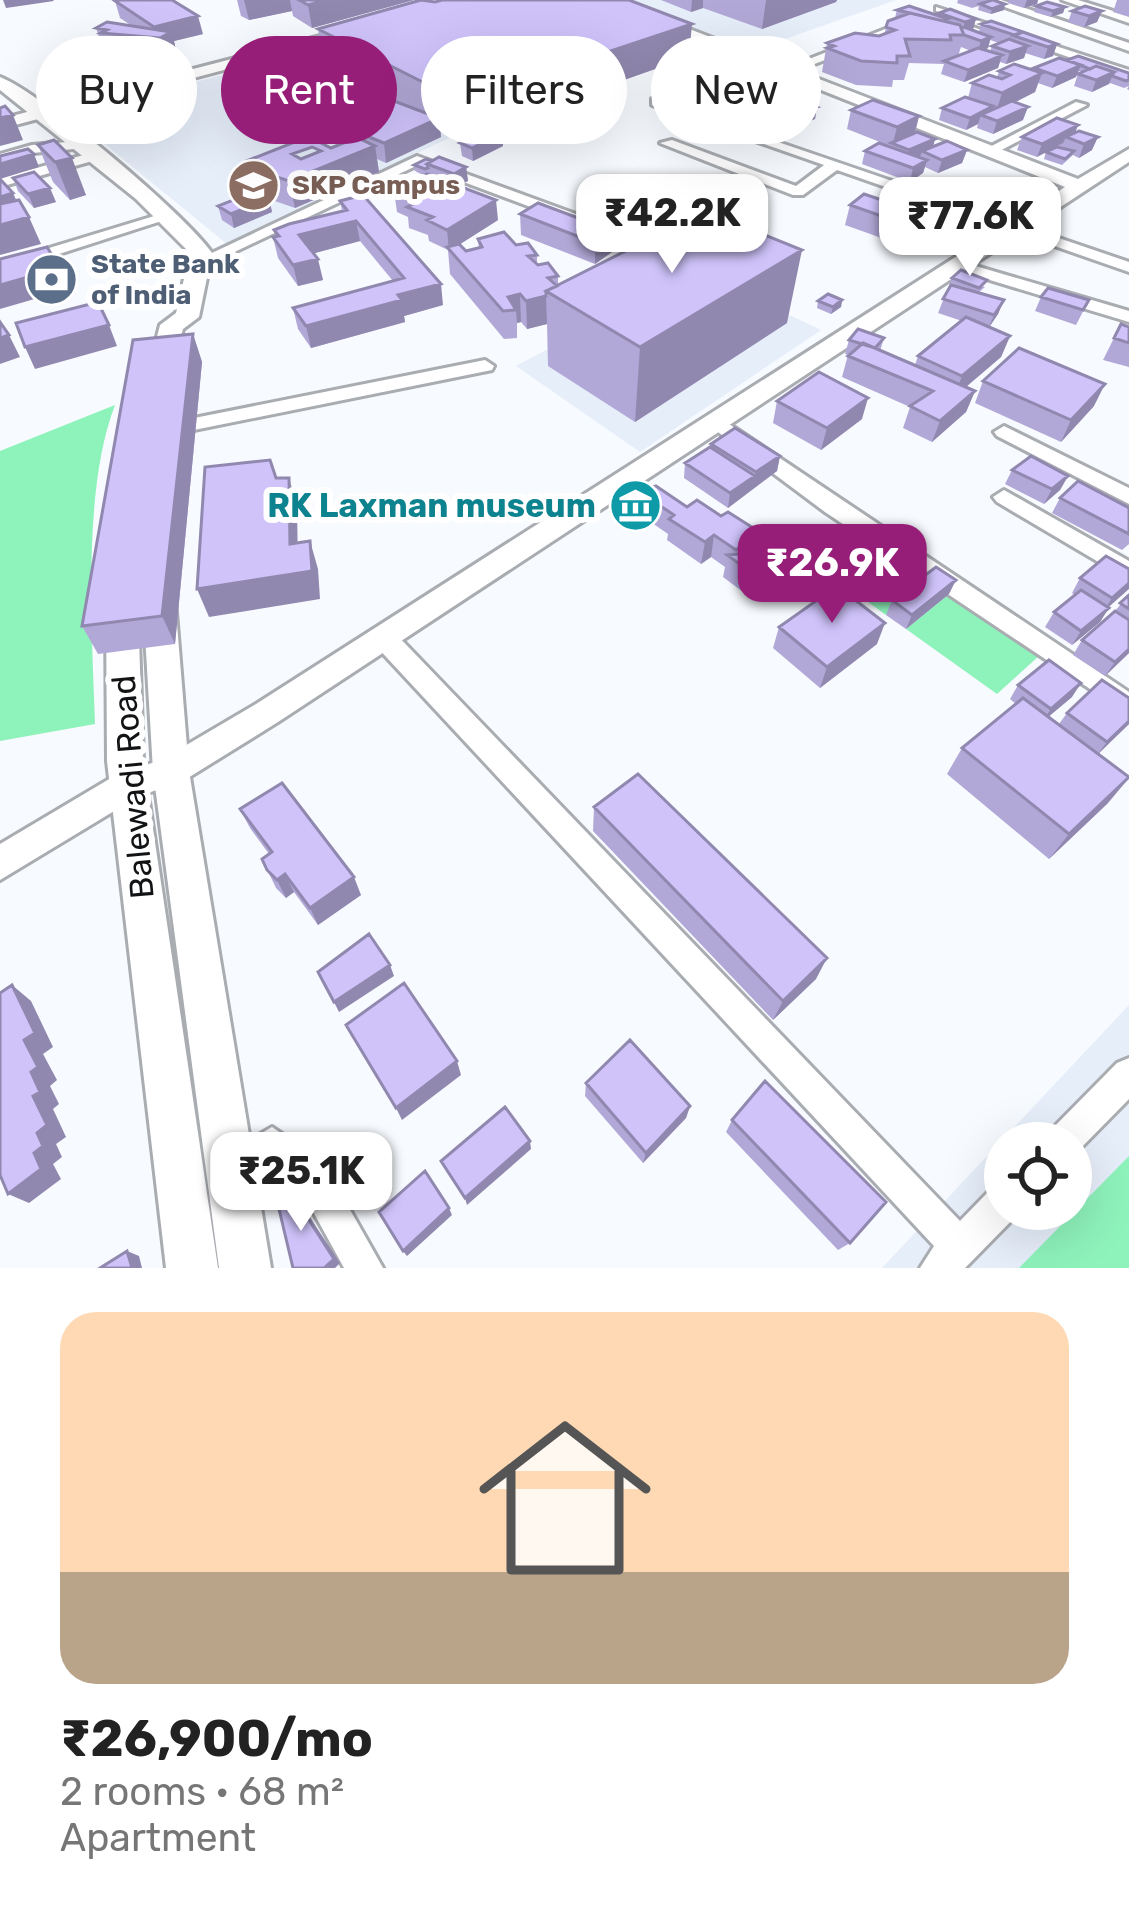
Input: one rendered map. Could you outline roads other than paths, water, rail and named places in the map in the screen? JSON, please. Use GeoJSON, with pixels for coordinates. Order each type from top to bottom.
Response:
{"type":"FeatureCollection","features":[{"type":"Feature","properties":{"kind":"main road"},"geometry":{"type":"LineString","coordinates":[[0,82],[36,111]]}},
{"type":"Feature","properties":{"kind":"main road"},"geometry":{"type":"LineString","coordinates":[[76,144],[169,216],[200,247],[203,260],[187,317],[172,325],[167,437]]}},
{"type":"Feature","properties":{"kind":"main road","name":"Balewadi Road"},"geometry":{"type":"LineString","coordinates":[[142,571],[158,628],[149,778],[191,1268]]}},
{"type":"Feature","properties":{"kind":"main road","name":"Balewadi Road"},"geometry":{"type":"LineString","coordinates":[[149,778],[245,1268]]}},
{"type":"Feature","properties":{"kind":"street"},"geometry":{"type":"LineString","coordinates":[[602,0],[697,36]]}},
{"type":"Feature","properties":{"kind":"street"},"geometry":{"type":"LineString","coordinates":[[963,0],[940,9],[1129,74]]}},
{"type":"Feature","properties":{"kind":"street"},"geometry":{"type":"LineString","coordinates":[[990,0],[1129,47]]}},
{"type":"Feature","properties":{"kind":"street"},"geometry":{"type":"LineString","coordinates":[[1067,0],[1129,20]]}},
{"type":"Feature","properties":{"kind":"street"},"geometry":{"type":"LineString","coordinates":[[197,69],[379,21]]}},
{"type":"Feature","properties":{"kind":"street"},"geometry":{"type":"LineString","coordinates":[[821,57],[898,28],[920,35]]}},
{"type":"Feature","properties":{"kind":"street"},"geometry":{"type":"LineString","coordinates":[[821,84],[1079,186]]}},
{"type":"Feature","properties":{"kind":"street"},"geometry":{"type":"LineString","coordinates":[[989,151],[1081,105]]}},
{"type":"Feature","properties":{"kind":"street"},"geometry":{"type":"LineString","coordinates":[[0,120],[36,111]]}},
{"type":"Feature","properties":{"kind":"street"},"geometry":{"type":"LineString","coordinates":[[670,144],[798,192],[836,164]]}},
{"type":"Feature","properties":{"kind":"street"},"geometry":{"type":"LineString","coordinates":[[778,144],[1129,267]]}},
{"type":"Feature","properties":{"kind":"street"},"geometry":{"type":"LineString","coordinates":[[0,158],[32,148],[85,151]]}},
{"type":"Feature","properties":{"kind":"street"},"geometry":{"type":"LineString","coordinates":[[0,183],[85,151]]}},
{"type":"Feature","properties":{"kind":"street"},"geometry":{"type":"LineString","coordinates":[[0,863],[384,638],[1129,154]]}},
{"type":"Feature","properties":{"kind":"street"},"geometry":{"type":"LineString","coordinates":[[203,260],[417,160],[657,249]]}},
{"type":"Feature","properties":{"kind":"street"},"geometry":{"type":"LineString","coordinates":[[0,268],[169,216]]}},
{"type":"Feature","properties":{"kind":"street"},"geometry":{"type":"LineString","coordinates":[[956,265],[1129,317]]}},
{"type":"Feature","properties":{"kind":"street"},"geometry":{"type":"LineString","coordinates":[[167,437],[485,366]]}},
{"type":"Feature","properties":{"kind":"street"},"geometry":{"type":"LineString","coordinates":[[717,422],[833,507],[1129,705]]}},
{"type":"Feature","properties":{"kind":"street"},"geometry":{"type":"LineString","coordinates":[[1004,432],[1129,497]]}},
{"type":"Feature","properties":{"kind":"street"},"geometry":{"type":"LineString","coordinates":[[1004,497],[1129,572]]}},
{"type":"Feature","properties":{"kind":"street"},"geometry":{"type":"LineString","coordinates":[[384,638],[950,1258],[984,1223]]}},
{"type":"Feature","properties":{"kind":"street"},"geometry":{"type":"LineString","coordinates":[[1083,1122],[1129,1075]]}},
{"type":"Feature","properties":{"kind":"street"},"geometry":{"type":"LineString","coordinates":[[229,1172],[272,1144],[311,1174],[364,1268]]}},
{"type":"Feature","properties":{"kind":"place","name":"SKP Campus"},"geometry":{"type":"Point","coordinates":[253,185]}},
{"type":"Feature","properties":{"kind":"place","name":"State Bank of India"},"geometry":{"type":"Point","coordinates":[52,280]}},
{"type":"Feature","properties":{"kind":"place","name":"RK Laxman museum"},"geometry":{"type":"Point","coordinates":[635,505]}}]}
